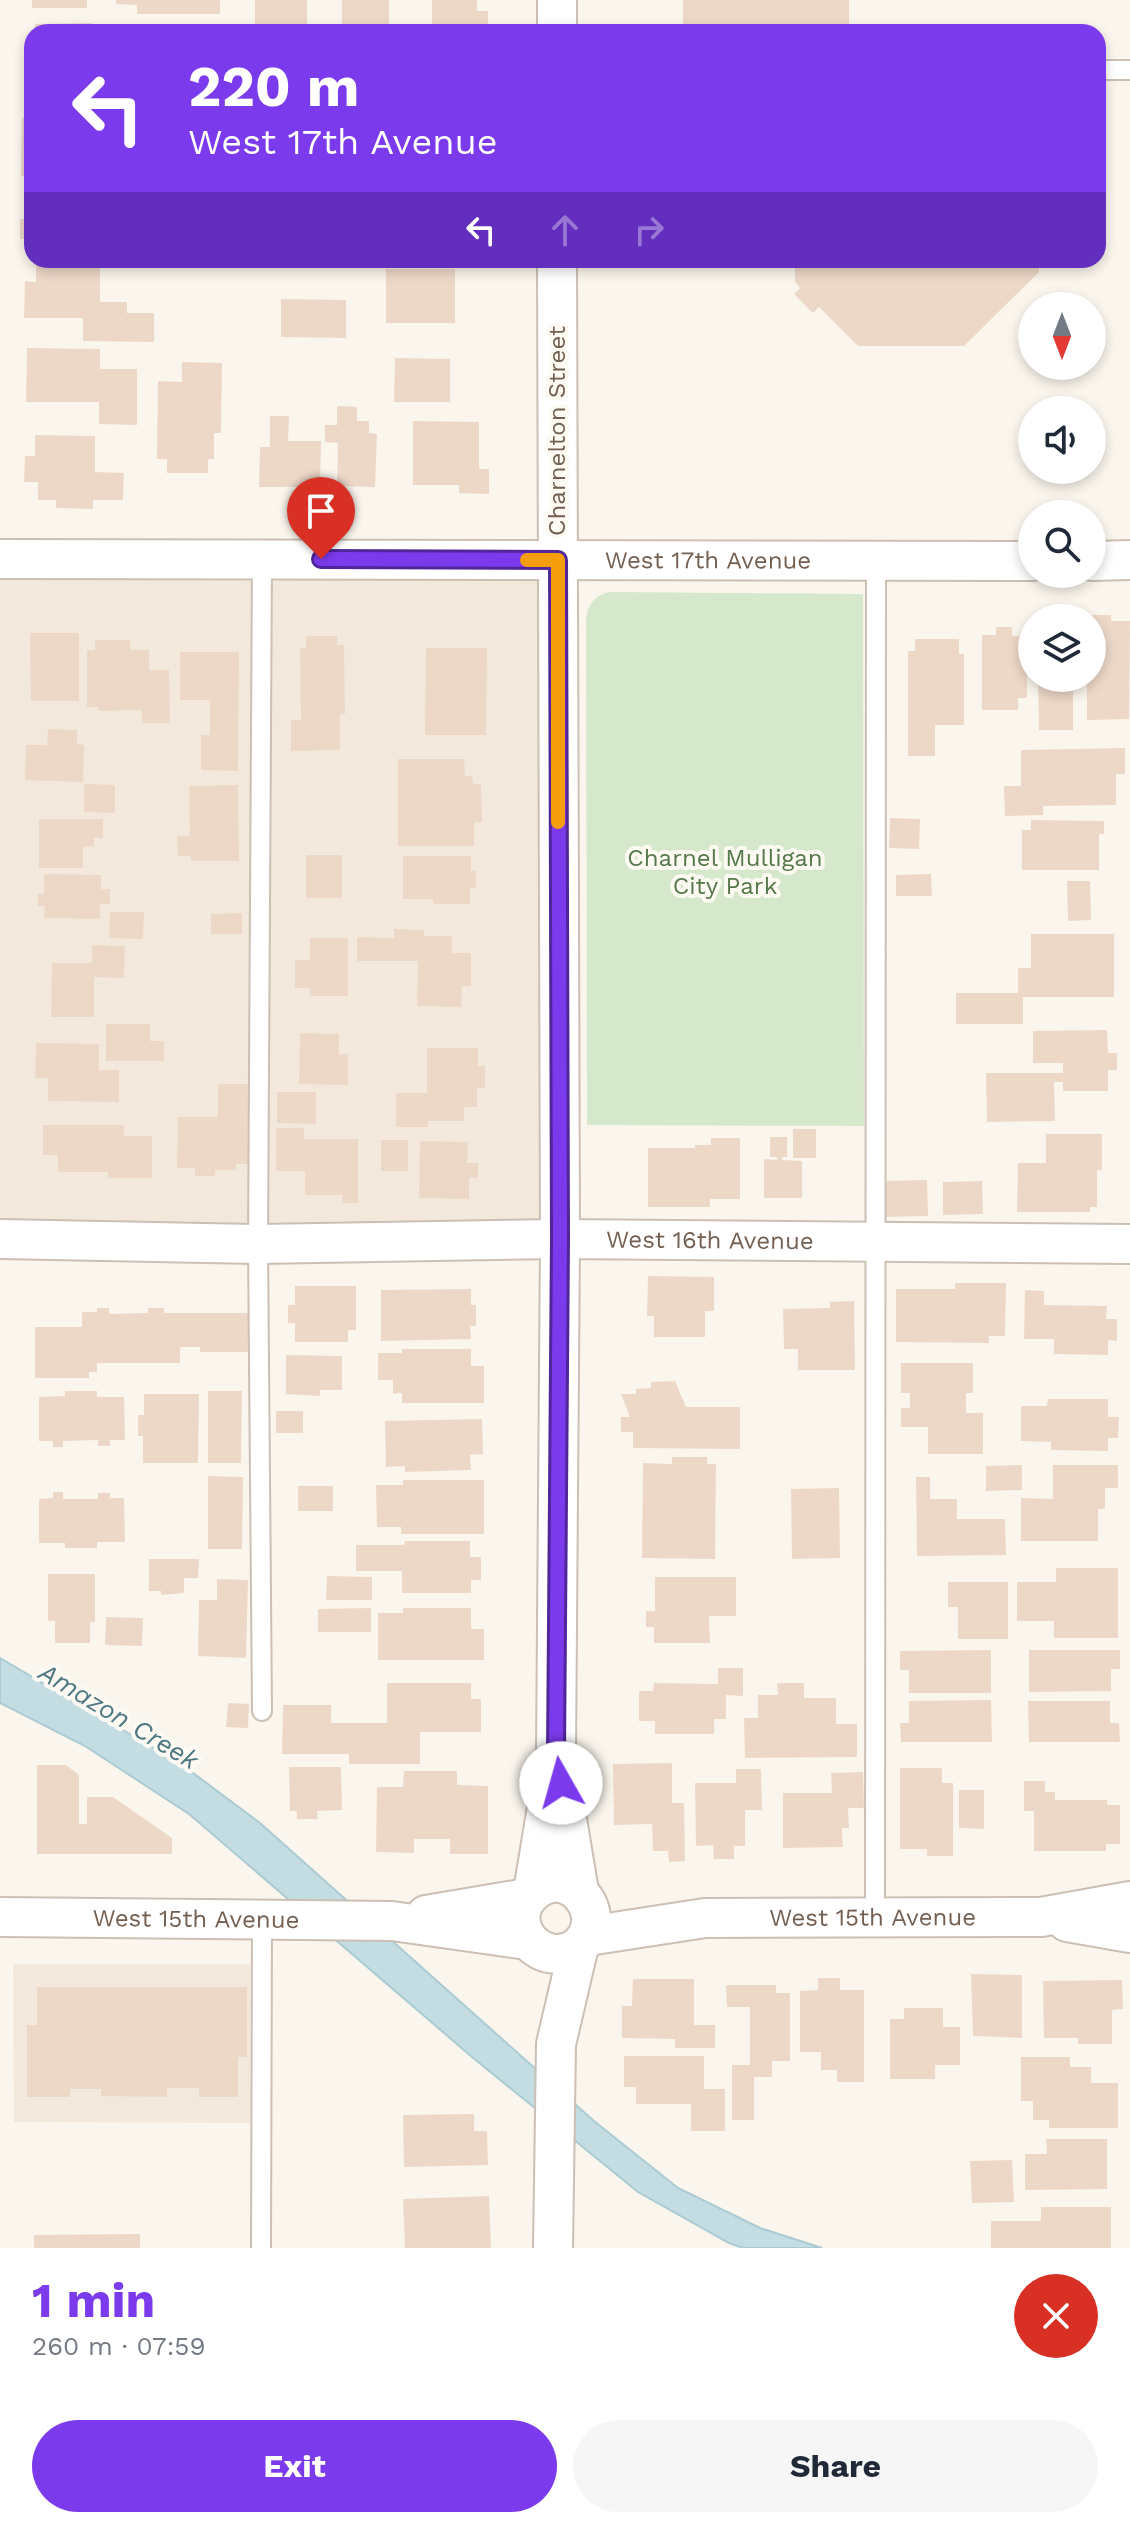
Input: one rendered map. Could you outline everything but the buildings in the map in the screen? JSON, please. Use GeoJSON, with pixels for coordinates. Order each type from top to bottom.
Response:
{"type":"FeatureCollection","features":[{"type":"Feature","properties":{"kind":"street"},"geometry":{"type":"LineString","coordinates":[[557,0],[557,24]]}},
{"type":"Feature","properties":{"kind":"street","name":"Charnelton Street"},"geometry":{"type":"LineString","coordinates":[[530,1895],[556,1753],[560,1239],[557,268]]}},
{"type":"Feature","properties":{"kind":"street","name":"West 17th Avenue"},"geometry":{"type":"LineString","coordinates":[[0,559],[1018,561]]}},
{"type":"Feature","properties":{"kind":"street"},"geometry":{"type":"LineString","coordinates":[[1106,561],[1130,560]]}},
{"type":"Feature","properties":{"kind":"street","name":"West 16th Avenue"},"geometry":{"type":"LineString","coordinates":[[0,1239],[258,1244],[560,1239],[1130,1244]]}},
{"type":"Feature","properties":{"kind":"street","name":"Charnelton Street"},"geometry":{"type":"LineString","coordinates":[[556,1753],[582,1895]]}},
{"type":"Feature","properties":{"kind":"street"},"geometry":{"type":"LineString","coordinates":[[553,2248],[556,2056],[583,1941],[592,1919],[582,1895],[558,1883],[545,1885],[530,1895],[520,1915],[521,1928],[532,1945],[556,2056]]}},
{"type":"Feature","properties":{"kind":"street","name":"West 15th Avenue"},"geometry":{"type":"LineString","coordinates":[[392,1921],[530,1895]]}},
{"type":"Feature","properties":{"kind":"street","name":"West 15th Avenue"},"geometry":{"type":"LineString","coordinates":[[582,1895],[705,1918],[1041,1917],[1130,1901]]}},
{"type":"Feature","properties":{"kind":"street","name":"West 15th Avenue"},"geometry":{"type":"LineString","coordinates":[[0,1917],[392,1921],[532,1945]]}},
{"type":"Feature","properties":{"kind":"street","name":"West 15th Avenue"},"geometry":{"type":"LineString","coordinates":[[1041,1917],[1130,1933]]}},
{"type":"Feature","properties":{"kind":"street","name":"West 15th Avenue"},"geometry":{"type":"LineString","coordinates":[[583,1941],[705,1918]]}},
{"type":"Feature","properties":{"kind":"street"},"geometry":{"type":"LineString","coordinates":[[532,1945],[558,1955],[583,1941]]}},
{"type":"Feature","properties":{"kind":"lane"},"geometry":{"type":"LineString","coordinates":[[1106,70],[1130,70]]}},
{"type":"Feature","properties":{"kind":"lane"},"geometry":{"type":"LineString","coordinates":[[262,559],[258,1244],[262,1711]]}},
{"type":"Feature","properties":{"kind":"lane"},"geometry":{"type":"LineString","coordinates":[[875,1918],[876,562]]}},
{"type":"Feature","properties":{"kind":"lane"},"geometry":{"type":"LineString","coordinates":[[261,2248],[278,1920]]}},
{"type":"Feature","properties":{"kind":"shaded area"},"geometry":{"type":"Polygon","coordinates":[[[0,559],[558,560],[560,1239],[0,1239],[0,559]]]}},
{"type":"Feature","properties":{"kind":"shaded area"},"geometry":{"type":"Polygon","coordinates":[[[13,1964],[250,1964],[250,2123],[14,2122],[13,1964]]]}},
{"type":"Feature","properties":{"kind":"green space","name":"Charnel Mulligan City Park"},"geometry":{"type":"Polygon","coordinates":[[[611,592],[863,594],[864,1126],[587,1125],[586,619],[593,601],[611,592]]]}},
{"type":"Feature","properties":{"kind":"water"},"geometry":{"type":"Polygon","coordinates":[[[0,1658],[181,1764],[260,1823],[594,2121],[678,2188],[760,2228],[822,2248],[743,2248],[638,2192],[472,2057],[189,1814],[85,1746],[0,1703],[0,1658]]]}},
{"type":"Feature","properties":{"kind":"slow traffic"},"geometry":{"type":"LineString","coordinates":[[527,560],[558,560],[558,822]]}},
{"type":"Feature","properties":{"kind":"route"},"geometry":{"type":"LineString","coordinates":[[321,559],[558,560],[560,1239],[556,1753],[561,1783]]}},
{"type":"Feature","properties":{"kind":"water label","name":"Amazon Creek"},"geometry":{"type":"Point","coordinates":[119,1716]}}]}
